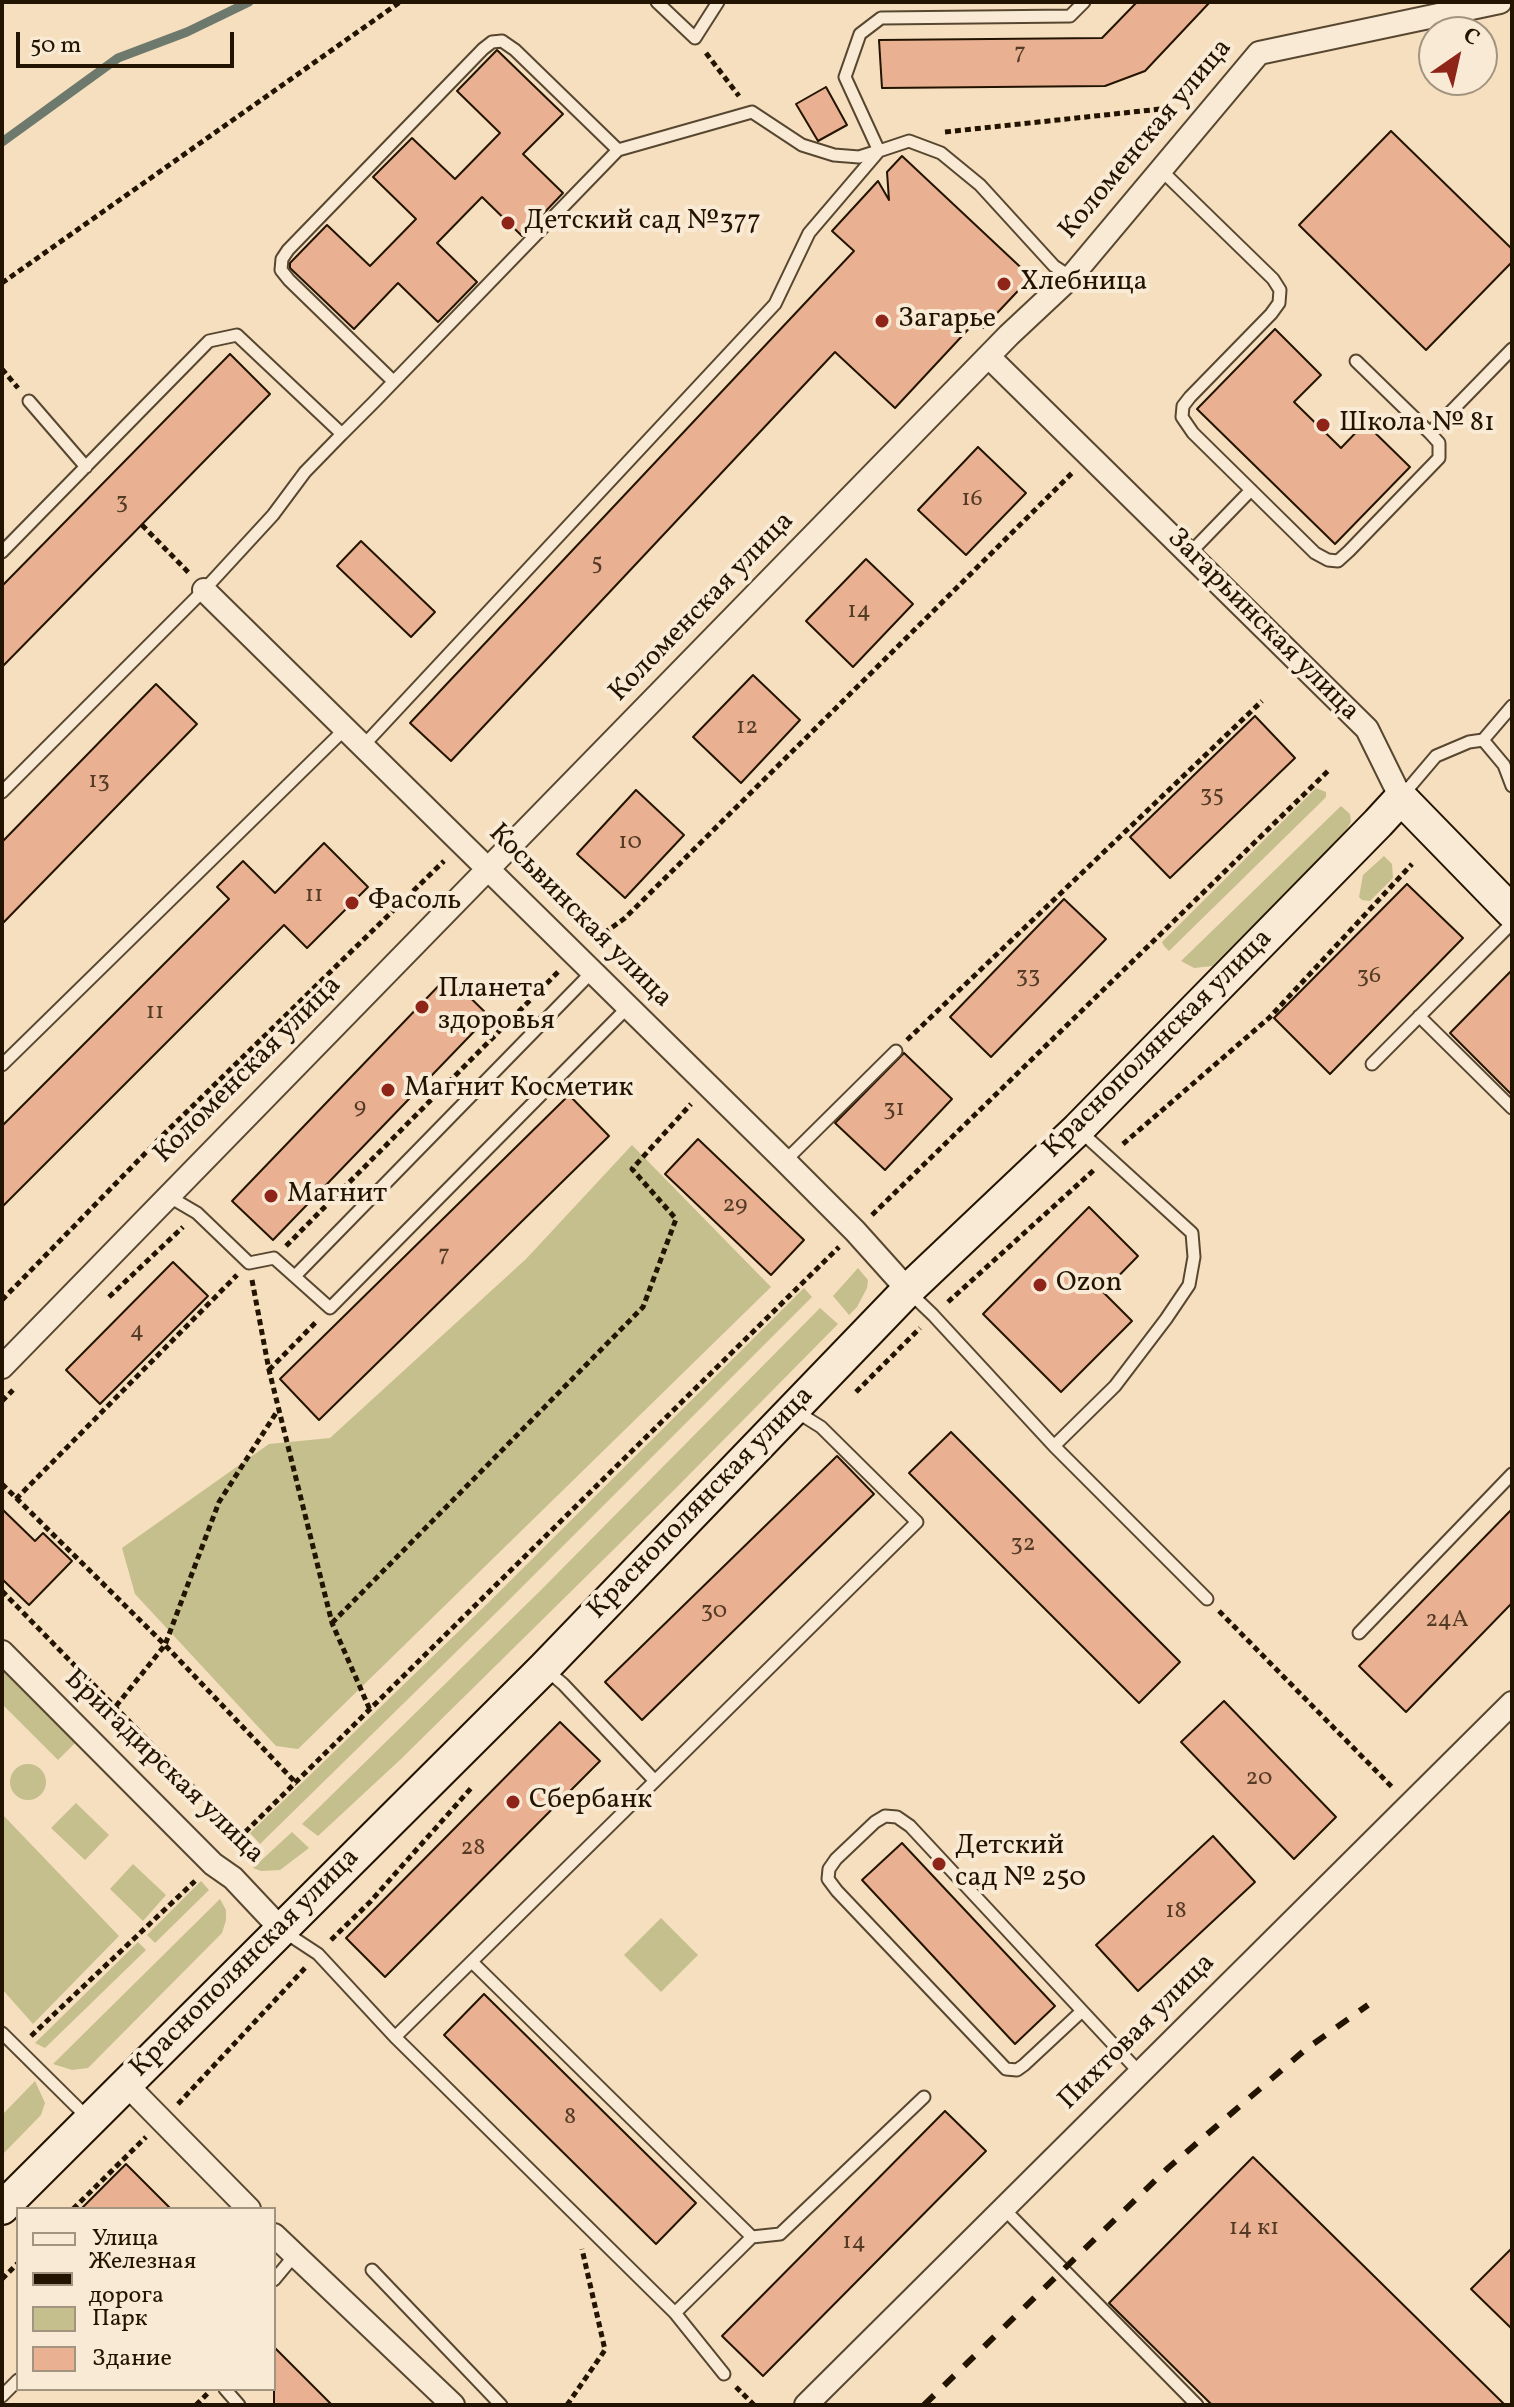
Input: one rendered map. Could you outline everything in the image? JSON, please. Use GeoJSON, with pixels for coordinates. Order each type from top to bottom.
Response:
{"type":"FeatureCollection","features":[{"type":"Feature","properties":{"kind":"main road","name":"Загарьинская улица"},"geometry":{"type":"LineString","coordinates":[[1401,798],[1512,912]]}},
{"type":"Feature","properties":{"kind":"main road","name":"Краснополянская улица"},"geometry":{"type":"LineString","coordinates":[[2,2208],[544,1668],[908,1290],[1078,1129],[1401,798]]}},
{"type":"Feature","properties":{"kind":"street","name":"Коломенская улица"},"geometry":{"type":"LineString","coordinates":[[2,1367],[1009,335],[1071,277],[1259,53],[1500,2]]}},
{"type":"Feature","properties":{"kind":"street","name":"Загарьинская улица"},"geometry":{"type":"LineString","coordinates":[[989,357],[1367,729],[1401,798]]}},
{"type":"Feature","properties":{"kind":"street","name":"Косьвинская улица"},"geometry":{"type":"LineString","coordinates":[[204,590],[785,1161],[908,1290]]}},
{"type":"Feature","properties":{"kind":"street","name":"Бригадирская улица"},"geometry":{"type":"LineString","coordinates":[[2,1652],[281,1929]]}},
{"type":"Feature","properties":{"kind":"street","name":"Пихтовая улица"},"geometry":{"type":"LineString","coordinates":[[806,2405],[1512,1703]]}},
{"type":"Feature","properties":{"kind":"street"},"geometry":{"type":"LineString","coordinates":[[126,2084],[247,2207]]}},
{"type":"Feature","properties":{"kind":"street"},"geometry":{"type":"LineString","coordinates":[[276,2237],[453,2405]]}},
{"type":"Feature","properties":{"kind":"lane"},"geometry":{"type":"LineString","coordinates":[[657,2],[695,38],[718,2]]}},
{"type":"Feature","properties":{"kind":"lane"},"geometry":{"type":"LineString","coordinates":[[879,151],[845,77],[860,34],[881,18],[1070,16],[1084,2]]}},
{"type":"Feature","properties":{"kind":"lane"},"geometry":{"type":"LineString","coordinates":[[393,381],[289,280],[281,270],[282,259],[288,250],[492,42],[502,41],[515,50],[618,150]]}},
{"type":"Feature","properties":{"kind":"lane"},"geometry":{"type":"LineString","coordinates":[[2,792],[204,590],[273,515],[305,472],[618,150],[752,112],[802,145],[834,155],[859,157],[909,141],[941,153],[961,169],[980,185],[1054,266],[1071,277]]}},
{"type":"Feature","properties":{"kind":"lane"},"geometry":{"type":"LineString","coordinates":[[363,746],[775,304],[809,233],[879,151]]}},
{"type":"Feature","properties":{"kind":"lane"},"geometry":{"type":"LineString","coordinates":[[1161,170],[1273,279],[1280,290],[1279,303],[1271,314],[1190,397],[1183,406],[1182,417],[1193,433],[1315,553],[1328,560],[1338,561],[1439,458],[1439,443],[1356,361]]}},
{"type":"Feature","properties":{"kind":"lane"},"geometry":{"type":"LineString","coordinates":[[2,552],[209,341],[237,335],[342,434]]}},
{"type":"Feature","properties":{"kind":"lane"},"geometry":{"type":"LineString","coordinates":[[1430,433],[1512,349]]}},
{"type":"Feature","properties":{"kind":"lane"},"geometry":{"type":"LineString","coordinates":[[29,401],[86,467]]}},
{"type":"Feature","properties":{"kind":"lane"},"geometry":{"type":"LineString","coordinates":[[1189,554],[1251,490]]}},
{"type":"Feature","properties":{"kind":"lane"},"geometry":{"type":"LineString","coordinates":[[1401,798],[1436,756],[1469,742],[1483,740],[1512,706]]}},
{"type":"Feature","properties":{"kind":"lane"},"geometry":{"type":"LineString","coordinates":[[2,1065],[345,729]]}},
{"type":"Feature","properties":{"kind":"lane"},"geometry":{"type":"LineString","coordinates":[[1483,740],[1504,765],[1512,786]]}},
{"type":"Feature","properties":{"kind":"lane"},"geometry":{"type":"LineString","coordinates":[[1372,1064],[1512,923]]}},
{"type":"Feature","properties":{"kind":"lane"},"geometry":{"type":"LineString","coordinates":[[295,1276],[592,972]]}},
{"type":"Feature","properties":{"kind":"lane"},"geometry":{"type":"LineString","coordinates":[[168,1196],[197,1213],[249,1263],[274,1258],[330,1308],[628,1007]]}},
{"type":"Feature","properties":{"kind":"lane"},"geometry":{"type":"LineString","coordinates":[[1419,1016],[1512,1108]]}},
{"type":"Feature","properties":{"kind":"lane"},"geometry":{"type":"LineString","coordinates":[[785,1161],[896,1051]]}},
{"type":"Feature","properties":{"kind":"lane"},"geometry":{"type":"LineString","coordinates":[[1054,1446],[1115,1386],[1166,1319],[1189,1285],[1194,1257],[1192,1233],[1078,1129]]}},
{"type":"Feature","properties":{"kind":"lane"},"geometry":{"type":"LineString","coordinates":[[908,1290],[1054,1446],[1207,1599]]}},
{"type":"Feature","properties":{"kind":"lane"},"geometry":{"type":"LineString","coordinates":[[395,2037],[917,1522],[821,1427],[793,1409]]}},
{"type":"Feature","properties":{"kind":"lane"},"geometry":{"type":"LineString","coordinates":[[1359,1633],[1512,1474]]}},
{"type":"Feature","properties":{"kind":"lane"},"geometry":{"type":"LineString","coordinates":[[544,1668],[655,1781]]}},
{"type":"Feature","properties":{"kind":"lane"},"geometry":{"type":"LineString","coordinates":[[1082,2011],[1024,2065],[1017,2070],[1006,2069],[837,1891],[828,1879],[829,1869],[875,1822],[885,1816],[897,1817],[910,1826],[1140,2073]]}},
{"type":"Feature","properties":{"kind":"lane"},"geometry":{"type":"LineString","coordinates":[[281,1929],[318,1954],[395,2037],[675,2313],[724,2374]]}},
{"type":"Feature","properties":{"kind":"lane"},"geometry":{"type":"LineString","coordinates":[[472,1962],[752,2237]]}},
{"type":"Feature","properties":{"kind":"lane"},"geometry":{"type":"LineString","coordinates":[[2,2033],[90,2120]]}},
{"type":"Feature","properties":{"kind":"lane"},"geometry":{"type":"LineString","coordinates":[[675,2313],[752,2237],[780,2234],[924,2097]]}},
{"type":"Feature","properties":{"kind":"lane"},"geometry":{"type":"LineString","coordinates":[[1004,2209],[1197,2405]]}},
{"type":"Feature","properties":{"kind":"lane"},"geometry":{"type":"LineString","coordinates":[[276,2278],[294,2256]]}},
{"type":"Feature","properties":{"kind":"lane"},"geometry":{"type":"LineString","coordinates":[[372,2270],[501,2405]]}},
{"type":"Feature","properties":{"kind":"path"},"geometry":{"type":"LineString","coordinates":[[2,283],[400,2]]}},
{"type":"Feature","properties":{"kind":"path"},"geometry":{"type":"LineString","coordinates":[[695,38],[752,112]]}},
{"type":"Feature","properties":{"kind":"path"},"geometry":{"type":"LineString","coordinates":[[909,141],[947,132],[1170,108]]}},
{"type":"Feature","properties":{"kind":"path"},"geometry":{"type":"LineString","coordinates":[[274,1258],[575,955],[625,918],[1089,455]]}},
{"type":"Feature","properties":{"kind":"path"},"geometry":{"type":"LineString","coordinates":[[142,525],[204,590]]}},
{"type":"Feature","properties":{"kind":"path"},"geometry":{"type":"LineString","coordinates":[[896,1051],[1262,701]]}},
{"type":"Feature","properties":{"kind":"path"},"geometry":{"type":"LineString","coordinates":[[866,1221],[1329,770]]}},
{"type":"Feature","properties":{"kind":"path"},"geometry":{"type":"LineString","coordinates":[[2,1300],[166,1132],[462,843]]}},
{"type":"Feature","properties":{"kind":"path"},"geometry":{"type":"LineString","coordinates":[[854,1394],[933,1315],[1269,1018],[1412,864]]}},
{"type":"Feature","properties":{"kind":"path"},"geometry":{"type":"LineString","coordinates":[[332,1623],[643,1307],[676,1219],[632,1169],[708,1086]]}},
{"type":"Feature","properties":{"kind":"path"},"geometry":{"type":"LineString","coordinates":[[229,1848],[840,1246]]}},
{"type":"Feature","properties":{"kind":"path"},"geometry":{"type":"LineString","coordinates":[[249,1263],[269,1370],[332,1623],[370,1710]]}},
{"type":"Feature","properties":{"kind":"path"},"geometry":{"type":"LineString","coordinates":[[16,1499],[249,1263]]}},
{"type":"Feature","properties":{"kind":"path"},"geometry":{"type":"LineString","coordinates":[[269,1370],[330,1308]]}},
{"type":"Feature","properties":{"kind":"path"},"geometry":{"type":"LineString","coordinates":[[116,1706],[165,1645],[219,1502],[278,1409]]}},
{"type":"Feature","properties":{"kind":"path"},"geometry":{"type":"LineString","coordinates":[[2,1484],[165,1645],[297,1784]]}},
{"type":"Feature","properties":{"kind":"path"},"geometry":{"type":"LineString","coordinates":[[2,1591],[116,1706],[256,1855]]}},
{"type":"Feature","properties":{"kind":"path"},"geometry":{"type":"LineString","coordinates":[[1207,1599],[1410,1805]]}},
{"type":"Feature","properties":{"kind":"path"},"geometry":{"type":"LineString","coordinates":[[75,2207],[163,2120],[370,1902],[481,1776]]}},
{"type":"Feature","properties":{"kind":"path"},"geometry":{"type":"LineString","coordinates":[[17,2049],[186,1890]]}},
{"type":"Feature","properties":{"kind":"path"},"geometry":{"type":"LineString","coordinates":[[567,2405],[605,2350],[573,2213]]}},
{"type":"Feature","properties":{"kind":"green space"},"geometry":{"type":"Polygon","coordinates":[[[1316,788],[1326,792],[1326,797],[1169,951],[1162,942],[1316,788]]]}},
{"type":"Feature","properties":{"kind":"green space"},"geometry":{"type":"Polygon","coordinates":[[[1341,806],[1350,814],[1351,822],[1346,830],[1326,854],[1212,966],[1194,968],[1181,961],[1341,806]]]}},
{"type":"Feature","properties":{"kind":"green space"},"geometry":{"type":"Polygon","coordinates":[[[1384,856],[1392,864],[1393,878],[1370,901],[1362,900],[1359,897],[1363,875],[1384,856]]]}},
{"type":"Feature","properties":{"kind":"green space"},"geometry":{"type":"Polygon","coordinates":[[[632,1145],[771,1287],[298,1749],[276,1746],[135,1594],[122,1548],[269,1444],[330,1438],[526,1259],[632,1145]]]}},
{"type":"Feature","properties":{"kind":"green space"},"geometry":{"type":"Polygon","coordinates":[[[858,1268],[868,1280],[867,1288],[849,1315],[833,1296],[858,1268]]]}},
{"type":"Feature","properties":{"kind":"green space"},"geometry":{"type":"Polygon","coordinates":[[[804,1288],[812,1297],[260,1844],[250,1833],[488,1603],[804,1288]]]}},
{"type":"Feature","properties":{"kind":"green space"},"geometry":{"type":"Polygon","coordinates":[[[820,1308],[838,1324],[677,1487],[401,1759],[318,1836],[302,1824],[539,1592],[820,1308]]]}},
{"type":"Feature","properties":{"kind":"green space"},"geometry":{"type":"Polygon","coordinates":[[[2,1665],[78,1740],[58,1760],[2,1704],[2,1665]]]}},
{"type":"Feature","properties":{"kind":"green space"},"geometry":{"type":"Polygon","coordinates":[[[28,1764],[41,1769],[46,1782],[41,1795],[28,1800],[15,1795],[10,1782],[15,1769],[28,1764]]]}},
{"type":"Feature","properties":{"kind":"green space"},"geometry":{"type":"Polygon","coordinates":[[[76,1803],[109,1835],[85,1860],[51,1828],[76,1803]]]}},
{"type":"Feature","properties":{"kind":"green space"},"geometry":{"type":"Polygon","coordinates":[[[2,1814],[119,1936],[33,2024],[2,1989],[2,1814]]]}},
{"type":"Feature","properties":{"kind":"green space"},"geometry":{"type":"Polygon","coordinates":[[[292,1832],[309,1848],[280,1870],[261,1871],[253,1868],[292,1832]]]}},
{"type":"Feature","properties":{"kind":"green space"},"geometry":{"type":"Polygon","coordinates":[[[133,1864],[166,1895],[143,1921],[110,1889],[133,1864]]]}},
{"type":"Feature","properties":{"kind":"green space"},"geometry":{"type":"Polygon","coordinates":[[[201,1881],[209,1890],[155,1943],[147,1935],[201,1881]]]}},
{"type":"Feature","properties":{"kind":"green space"},"geometry":{"type":"Polygon","coordinates":[[[220,1899],[226,1910],[222,1933],[88,2068],[72,2070],[53,2064],[220,1899]]]}},
{"type":"Feature","properties":{"kind":"green space"},"geometry":{"type":"Polygon","coordinates":[[[661,1918],[698,1955],[661,1992],[624,1955],[661,1918]]]}},
{"type":"Feature","properties":{"kind":"green space"},"geometry":{"type":"Polygon","coordinates":[[[138,1942],[146,1950],[45,2048],[35,2043],[138,1942]]]}},
{"type":"Feature","properties":{"kind":"green space"},"geometry":{"type":"Polygon","coordinates":[[[35,2081],[45,2103],[41,2115],[2,2155],[2,2115],[35,2081]]]}},
{"type":"Feature","properties":{"kind":"building"},"geometry":{"type":"Polygon","coordinates":[[[1137,2],[1210,2],[1145,71],[1105,86],[882,88],[879,40],[1102,38],[1137,2]]]}},
{"type":"Feature","properties":{"kind":"building"},"geometry":{"type":"Polygon","coordinates":[[[497,50],[563,114],[523,154],[563,193],[522,236],[482,197],[437,243],[477,282],[438,322],[398,283],[354,329],[290,268],[290,263],[327,225],[370,266],[416,219],[373,177],[412,138],[455,179],[500,133],[457,91],[497,50]]]}},
{"type":"Feature","properties":{"kind":"building"},"geometry":{"type":"Polygon","coordinates":[[[826,87],[847,125],[818,141],[796,104],[826,87]]]}},
{"type":"Feature","properties":{"kind":"building"},"geometry":{"type":"Polygon","coordinates":[[[1391,131],[1512,249],[1512,262],[1426,350],[1299,225],[1391,131]]]}},
{"type":"Feature","properties":{"kind":"building"},"geometry":{"type":"Polygon","coordinates":[[[902,156],[1031,277],[983,328],[976,321],[895,408],[835,352],[451,761],[410,723],[854,251],[832,231],[878,181],[889,200],[887,172],[902,156]]]}},
{"type":"Feature","properties":{"kind":"building"},"geometry":{"type":"Polygon","coordinates":[[[1275,329],[1321,375],[1294,402],[1341,448],[1365,423],[1410,467],[1335,544],[1197,409],[1275,329]]]}},
{"type":"Feature","properties":{"kind":"building"},"geometry":{"type":"Polygon","coordinates":[[[230,354],[270,394],[2,667],[2,586],[230,354]]]}},
{"type":"Feature","properties":{"kind":"building"},"geometry":{"type":"Polygon","coordinates":[[[978,447],[1026,493],[966,555],[918,510],[978,447]]]}},
{"type":"Feature","properties":{"kind":"building"},"geometry":{"type":"Polygon","coordinates":[[[361,541],[435,612],[411,637],[337,566],[361,541]]]}},
{"type":"Feature","properties":{"kind":"building"},"geometry":{"type":"Polygon","coordinates":[[[866,559],[913,604],[853,667],[806,621],[866,559]]]}},
{"type":"Feature","properties":{"kind":"building"},"geometry":{"type":"Polygon","coordinates":[[[753,675],[800,720],[741,783],[693,737],[753,675]]]}},
{"type":"Feature","properties":{"kind":"building"},"geometry":{"type":"Polygon","coordinates":[[[156,684],[197,724],[2,924],[2,842],[156,684]]]}},
{"type":"Feature","properties":{"kind":"building"},"geometry":{"type":"Polygon","coordinates":[[[1255,716],[1295,758],[1170,878],[1130,837],[1255,716]]]}},
{"type":"Feature","properties":{"kind":"building"},"geometry":{"type":"Polygon","coordinates":[[[636,790],[684,835],[625,898],[577,854],[636,790]]]}},
{"type":"Feature","properties":{"kind":"building"},"geometry":{"type":"Polygon","coordinates":[[[324,843],[368,887],[307,948],[284,925],[2,1207],[2,1126],[229,899],[217,887],[243,861],[275,893],[324,843]]]}},
{"type":"Feature","properties":{"kind":"building"},"geometry":{"type":"Polygon","coordinates":[[[1407,884],[1463,938],[1330,1074],[1274,1018],[1407,884]]]}},
{"type":"Feature","properties":{"kind":"building"},"geometry":{"type":"Polygon","coordinates":[[[1064,899],[1106,939],[991,1057],[950,1017],[1064,899]]]}},
{"type":"Feature","properties":{"kind":"building"},"geometry":{"type":"Polygon","coordinates":[[[1512,970],[1512,1095],[1450,1033],[1512,970]]]}},
{"type":"Feature","properties":{"kind":"building"},"geometry":{"type":"Polygon","coordinates":[[[448,976],[489,1016],[273,1240],[232,1201],[448,976]]]}},
{"type":"Feature","properties":{"kind":"building"},"geometry":{"type":"Polygon","coordinates":[[[904,1053],[952,1099],[885,1170],[835,1123],[904,1053]]]}},
{"type":"Feature","properties":{"kind":"building"},"geometry":{"type":"Polygon","coordinates":[[[569,1095],[609,1136],[319,1420],[280,1379],[569,1095]]]}},
{"type":"Feature","properties":{"kind":"building"},"geometry":{"type":"Polygon","coordinates":[[[698,1139],[804,1240],[771,1275],[665,1174],[698,1139]]]}},
{"type":"Feature","properties":{"kind":"building"},"geometry":{"type":"Polygon","coordinates":[[[1089,1207],[1138,1256],[1103,1292],[1132,1321],[1061,1392],[983,1314],[1089,1207]]]}},
{"type":"Feature","properties":{"kind":"building"},"geometry":{"type":"Polygon","coordinates":[[[173,1262],[208,1296],[100,1404],[66,1370],[173,1262]]]}},
{"type":"Feature","properties":{"kind":"building"},"geometry":{"type":"Polygon","coordinates":[[[951,1432],[1180,1662],[1139,1703],[909,1473],[951,1432]]]}},
{"type":"Feature","properties":{"kind":"building"},"geometry":{"type":"Polygon","coordinates":[[[837,1456],[874,1494],[642,1720],[605,1682],[837,1456]]]}},
{"type":"Feature","properties":{"kind":"building"},"geometry":{"type":"Polygon","coordinates":[[[2,1509],[35,1541],[43,1533],[72,1561],[29,1605],[2,1579],[2,1509]]]}},
{"type":"Feature","properties":{"kind":"building"},"geometry":{"type":"Polygon","coordinates":[[[1512,1509],[1512,1603],[1406,1712],[1359,1666],[1512,1509]]]}},
{"type":"Feature","properties":{"kind":"building"},"geometry":{"type":"Polygon","coordinates":[[[1224,1701],[1336,1817],[1294,1859],[1181,1742],[1224,1701]]]}},
{"type":"Feature","properties":{"kind":"building"},"geometry":{"type":"Polygon","coordinates":[[[560,1722],[600,1761],[385,1977],[346,1938],[560,1722]]]}},
{"type":"Feature","properties":{"kind":"building"},"geometry":{"type":"Polygon","coordinates":[[[1213,1836],[1255,1882],[1138,1991],[1096,1945],[1213,1836]]]}},
{"type":"Feature","properties":{"kind":"building"},"geometry":{"type":"Polygon","coordinates":[[[902,1843],[1055,2006],[1015,2044],[862,1880],[902,1843]]]}},
{"type":"Feature","properties":{"kind":"building"},"geometry":{"type":"Polygon","coordinates":[[[484,1994],[696,2203],[656,2244],[444,2035],[484,1994]]]}},
{"type":"Feature","properties":{"kind":"building"},"geometry":{"type":"Polygon","coordinates":[[[945,2111],[986,2151],[763,2376],[722,2336],[945,2111]]]}},
{"type":"Feature","properties":{"kind":"building"},"geometry":{"type":"Polygon","coordinates":[[[1253,2157],[1505,2405],[1212,2405],[1109,2303],[1253,2157]]]}},
{"type":"Feature","properties":{"kind":"building"},"geometry":{"type":"Polygon","coordinates":[[[126,2164],[169,2207],[83,2207],[126,2164]]]}},
{"type":"Feature","properties":{"kind":"building"},"geometry":{"type":"Polygon","coordinates":[[[1512,2248],[1512,2329],[1471,2289],[1512,2248]]]}},
{"type":"Feature","properties":{"kind":"building"},"geometry":{"type":"Polygon","coordinates":[[[276,2349],[332,2405],[274,2405],[276,2349]]]}},
{"type":"Feature","properties":{"kind":"waterway"},"geometry":{"type":"LineString","coordinates":[[2,142],[118,58],[187,32],[249,2]]}},
{"type":"Feature","properties":{"kind":"railway"},"geometry":{"type":"LineString","coordinates":[[924,2405],[1168,2168],[1306,2049],[1368,2005]]}},
{"type":"Feature","properties":{"kind":"place","name":"Детский сад №377"},"geometry":{"type":"Point","coordinates":[508,223]}},
{"type":"Feature","properties":{"kind":"place","name":"Хлебница"},"geometry":{"type":"Point","coordinates":[1004,284]}},
{"type":"Feature","properties":{"kind":"place","name":"Загарье"},"geometry":{"type":"Point","coordinates":[882,321]}},
{"type":"Feature","properties":{"kind":"place","name":"Школа № 81"},"geometry":{"type":"Point","coordinates":[1323,425]}},
{"type":"Feature","properties":{"kind":"place","name":"Фасоль"},"geometry":{"type":"Point","coordinates":[352,903]}},
{"type":"Feature","properties":{"kind":"place","name":"Планета здоровья"},"geometry":{"type":"Point","coordinates":[422,1007]}},
{"type":"Feature","properties":{"kind":"place","name":"Магнит Косметик"},"geometry":{"type":"Point","coordinates":[388,1090]}},
{"type":"Feature","properties":{"kind":"place","name":"Магнит"},"geometry":{"type":"Point","coordinates":[271,1196]}},
{"type":"Feature","properties":{"kind":"place","name":"Ozon"},"geometry":{"type":"Point","coordinates":[1040,1285]}},
{"type":"Feature","properties":{"kind":"place","name":"Сбербанк"},"geometry":{"type":"Point","coordinates":[513,1802]}},
{"type":"Feature","properties":{"kind":"place","name":"Детский сад № 250"},"geometry":{"type":"Point","coordinates":[939,1864]}}]}
